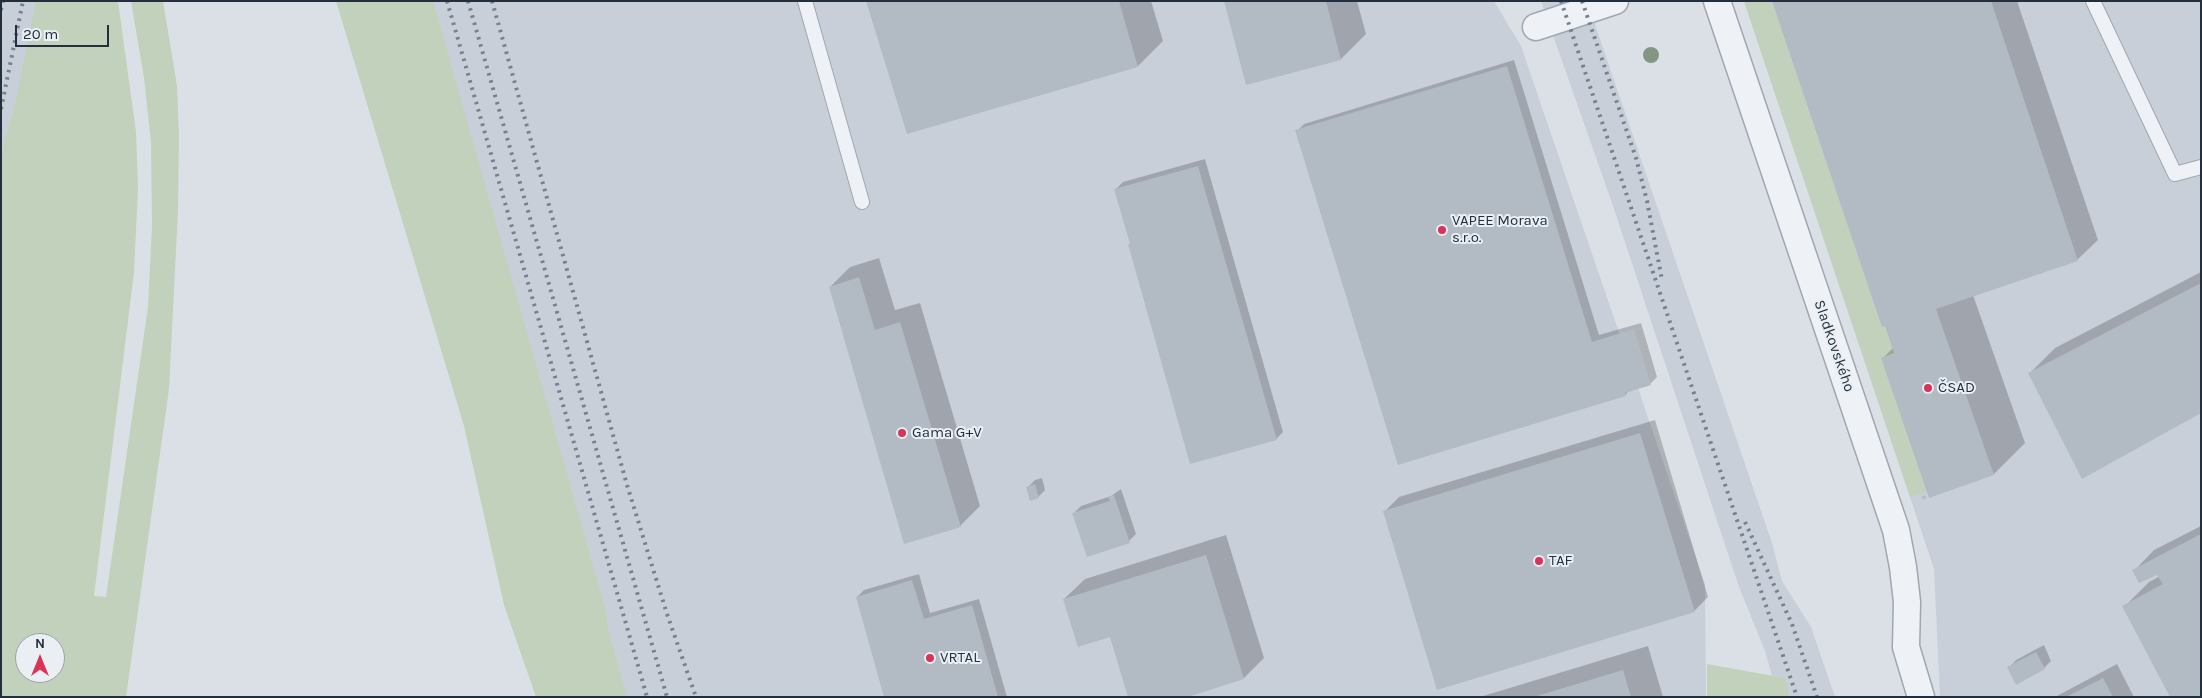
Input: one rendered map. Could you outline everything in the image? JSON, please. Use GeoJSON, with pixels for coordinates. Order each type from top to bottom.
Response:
{"type":"FeatureCollection","features":[{"type":"Feature","properties":{"kind":"street"},"geometry":{"type":"LineString","coordinates":[[1536,27],[1615,1]]}},
{"type":"Feature","properties":{"kind":"street","name":"Sladkovského"},"geometry":{"type":"LineString","coordinates":[[1717,1],[1896,530],[1907,602],[1906,647],[1921,697]]}},
{"type":"Feature","properties":{"kind":"lane"},"geometry":{"type":"LineString","coordinates":[[805,1],[862,202]]}},
{"type":"Feature","properties":{"kind":"lane"},"geometry":{"type":"LineString","coordinates":[[2093,1],[2175,174],[2201,167]]}},
{"type":"Feature","properties":{"kind":"path"},"geometry":{"type":"LineString","coordinates":[[1922,498],[1928,496]]}},
{"type":"Feature","properties":{"kind":"shaded area"},"geometry":{"type":"Polygon","coordinates":[[[1,1],[49,1],[1,202],[1,1]]]}},
{"type":"Feature","properties":{"kind":"shaded area"},"geometry":{"type":"Polygon","coordinates":[[[425,1],[1494,1],[1521,46],[1705,584],[1706,697],[624,697],[425,1]]]}},
{"type":"Feature","properties":{"kind":"shaded area"},"geometry":{"type":"Polygon","coordinates":[[[1541,1],[1587,1],[1772,543],[1782,581],[1811,627],[1835,697],[1778,697],[1765,651],[1739,587],[1613,206],[1541,1]]]}},
{"type":"Feature","properties":{"kind":"shaded area"},"geometry":{"type":"Polygon","coordinates":[[[1744,1],[2201,1],[2201,697],[1940,697],[1934,569],[1744,1]]]}},
{"type":"Feature","properties":{"kind":"green space"},"geometry":{"type":"Polygon","coordinates":[[[36,1],[118,1],[136,132],[138,189],[134,272],[94,596],[106,597],[148,307],[152,226],[151,142],[144,78],[131,1],[163,1],[177,86],[179,136],[178,210],[169,389],[126,697],[1,697],[1,155],[15,104],[36,1]]]}},
{"type":"Feature","properties":{"kind":"green space"},"geometry":{"type":"Polygon","coordinates":[[[336,1],[433,1],[605,608],[609,633],[627,697],[536,697],[504,605],[464,426],[336,1]]]}},
{"type":"Feature","properties":{"kind":"green space"},"geometry":{"type":"Polygon","coordinates":[[[1744,1],[1772,1],[1882,327],[1885,326],[1894,353],[1882,358],[1927,492],[1910,497],[1744,1]]]}},
{"type":"Feature","properties":{"kind":"green space"},"geometry":{"type":"Polygon","coordinates":[[[1707,664],[1785,678],[1789,697],[1707,697],[1707,664]]]}},
{"type":"Feature","properties":{"kind":"building"},"geometry":{"type":"Polygon","coordinates":[[[866,1],[1119,1],[1138,67],[907,134],[866,1]]]}},
{"type":"Feature","properties":{"kind":"building"},"geometry":{"type":"Polygon","coordinates":[[[1224,1],[1326,1],[1341,60],[1246,85],[1224,1]]]}},
{"type":"Feature","properties":{"kind":"building"},"geometry":{"type":"Polygon","coordinates":[[[1772,1],[1991,1],[2078,261],[1936,309],[1994,475],[1929,498],[1881,358],[1894,353],[1885,326],[1882,327],[1772,1]]]}},
{"type":"Feature","properties":{"kind":"building","name":"VAPEE Morava s.r.o."},"geometry":{"type":"Polygon","coordinates":[[[1507,66],[1592,342],[1634,329],[1651,385],[1625,393],[1626,396],[1398,465],[1295,130],[1507,66]]]}},
{"type":"Feature","properties":{"kind":"building"},"geometry":{"type":"Polygon","coordinates":[[[1198,166],[1277,440],[1190,464],[1114,189],[1198,166]]]}},
{"type":"Feature","properties":{"kind":"building","name":"Gama G+V"},"geometry":{"type":"Polygon","coordinates":[[[859,277],[875,330],[900,322],[961,527],[904,544],[829,287],[859,277]]]}},
{"type":"Feature","properties":{"kind":"building"},"geometry":{"type":"Polygon","coordinates":[[[2201,283],[2201,413],[2082,479],[2028,373],[2201,283]]]}},
{"type":"Feature","properties":{"kind":"building","name":"TAF"},"geometry":{"type":"Polygon","coordinates":[[[1640,433],[1695,612],[1437,690],[1383,511],[1640,433]]]}},
{"type":"Feature","properties":{"kind":"building"},"geometry":{"type":"Polygon","coordinates":[[[1035,484],[1039,498],[1030,501],[1026,487],[1035,484]]]}},
{"type":"Feature","properties":{"kind":"building"},"geometry":{"type":"Polygon","coordinates":[[[1114,495],[1130,543],[1087,557],[1072,513],[1110,501],[1108,497],[1114,495]]]}},
{"type":"Feature","properties":{"kind":"building"},"geometry":{"type":"Polygon","coordinates":[[[2201,534],[2201,697],[2170,697],[2122,606],[2163,584],[2157,575],[2139,583],[2132,570],[2201,534]]]}},
{"type":"Feature","properties":{"kind":"building"},"geometry":{"type":"Polygon","coordinates":[[[1206,555],[1244,679],[1188,697],[1128,697],[1110,637],[1078,647],[1063,599],[1206,555]]]}},
{"type":"Feature","properties":{"kind":"building","name":"VRTAL"},"geometry":{"type":"Polygon","coordinates":[[[912,580],[924,619],[972,605],[998,697],[884,697],[856,597],[912,580]]]}},
{"type":"Feature","properties":{"kind":"building"},"geometry":{"type":"Polygon","coordinates":[[[2036,652],[2045,669],[2016,685],[2007,667],[2036,652]]]}},
{"type":"Feature","properties":{"kind":"building"},"geometry":{"type":"Polygon","coordinates":[[[1623,670],[1631,697],[1537,697],[1537,696],[1623,670]]]}},
{"type":"Feature","properties":{"kind":"building"},"geometry":{"type":"Polygon","coordinates":[[[2103,678],[2113,697],[2066,697],[2103,678]]]}},
{"type":"Feature","properties":{"kind":"railway"},"geometry":{"type":"LineString","coordinates":[[1,10],[3,1]]}},
{"type":"Feature","properties":{"kind":"railway"},"geometry":{"type":"LineString","coordinates":[[1,109],[23,1]]}},
{"type":"Feature","properties":{"kind":"railway"},"geometry":{"type":"LineString","coordinates":[[447,1],[647,697]]}},
{"type":"Feature","properties":{"kind":"railway"},"geometry":{"type":"LineString","coordinates":[[468,1],[667,697]]}},
{"type":"Feature","properties":{"kind":"railway"},"geometry":{"type":"LineString","coordinates":[[492,1],[627,485],[667,614],[696,697]]}},
{"type":"Feature","properties":{"kind":"railway"},"geometry":{"type":"LineString","coordinates":[[1561,1],[1797,697]]}},
{"type":"Feature","properties":{"kind":"railway"},"geometry":{"type":"LineString","coordinates":[[1582,1],[1636,158],[1647,201],[1662,280]]}},
{"type":"Feature","properties":{"kind":"railway"},"geometry":{"type":"LineString","coordinates":[[1745,522],[1792,624],[1817,697]]}},
{"type":"Feature","properties":{"kind":"place","name":"VAPEE Morava s.r.o."},"geometry":{"type":"Point","coordinates":[1442,230]}},
{"type":"Feature","properties":{"kind":"place","name":"ČSAD"},"geometry":{"type":"Point","coordinates":[1928,388]}},
{"type":"Feature","properties":{"kind":"place","name":"Gama G+V"},"geometry":{"type":"Point","coordinates":[902,433]}},
{"type":"Feature","properties":{"kind":"place","name":"TAF"},"geometry":{"type":"Point","coordinates":[1539,561]}},
{"type":"Feature","properties":{"kind":"place","name":"VRTAL"},"geometry":{"type":"Point","coordinates":[930,658]}}]}
